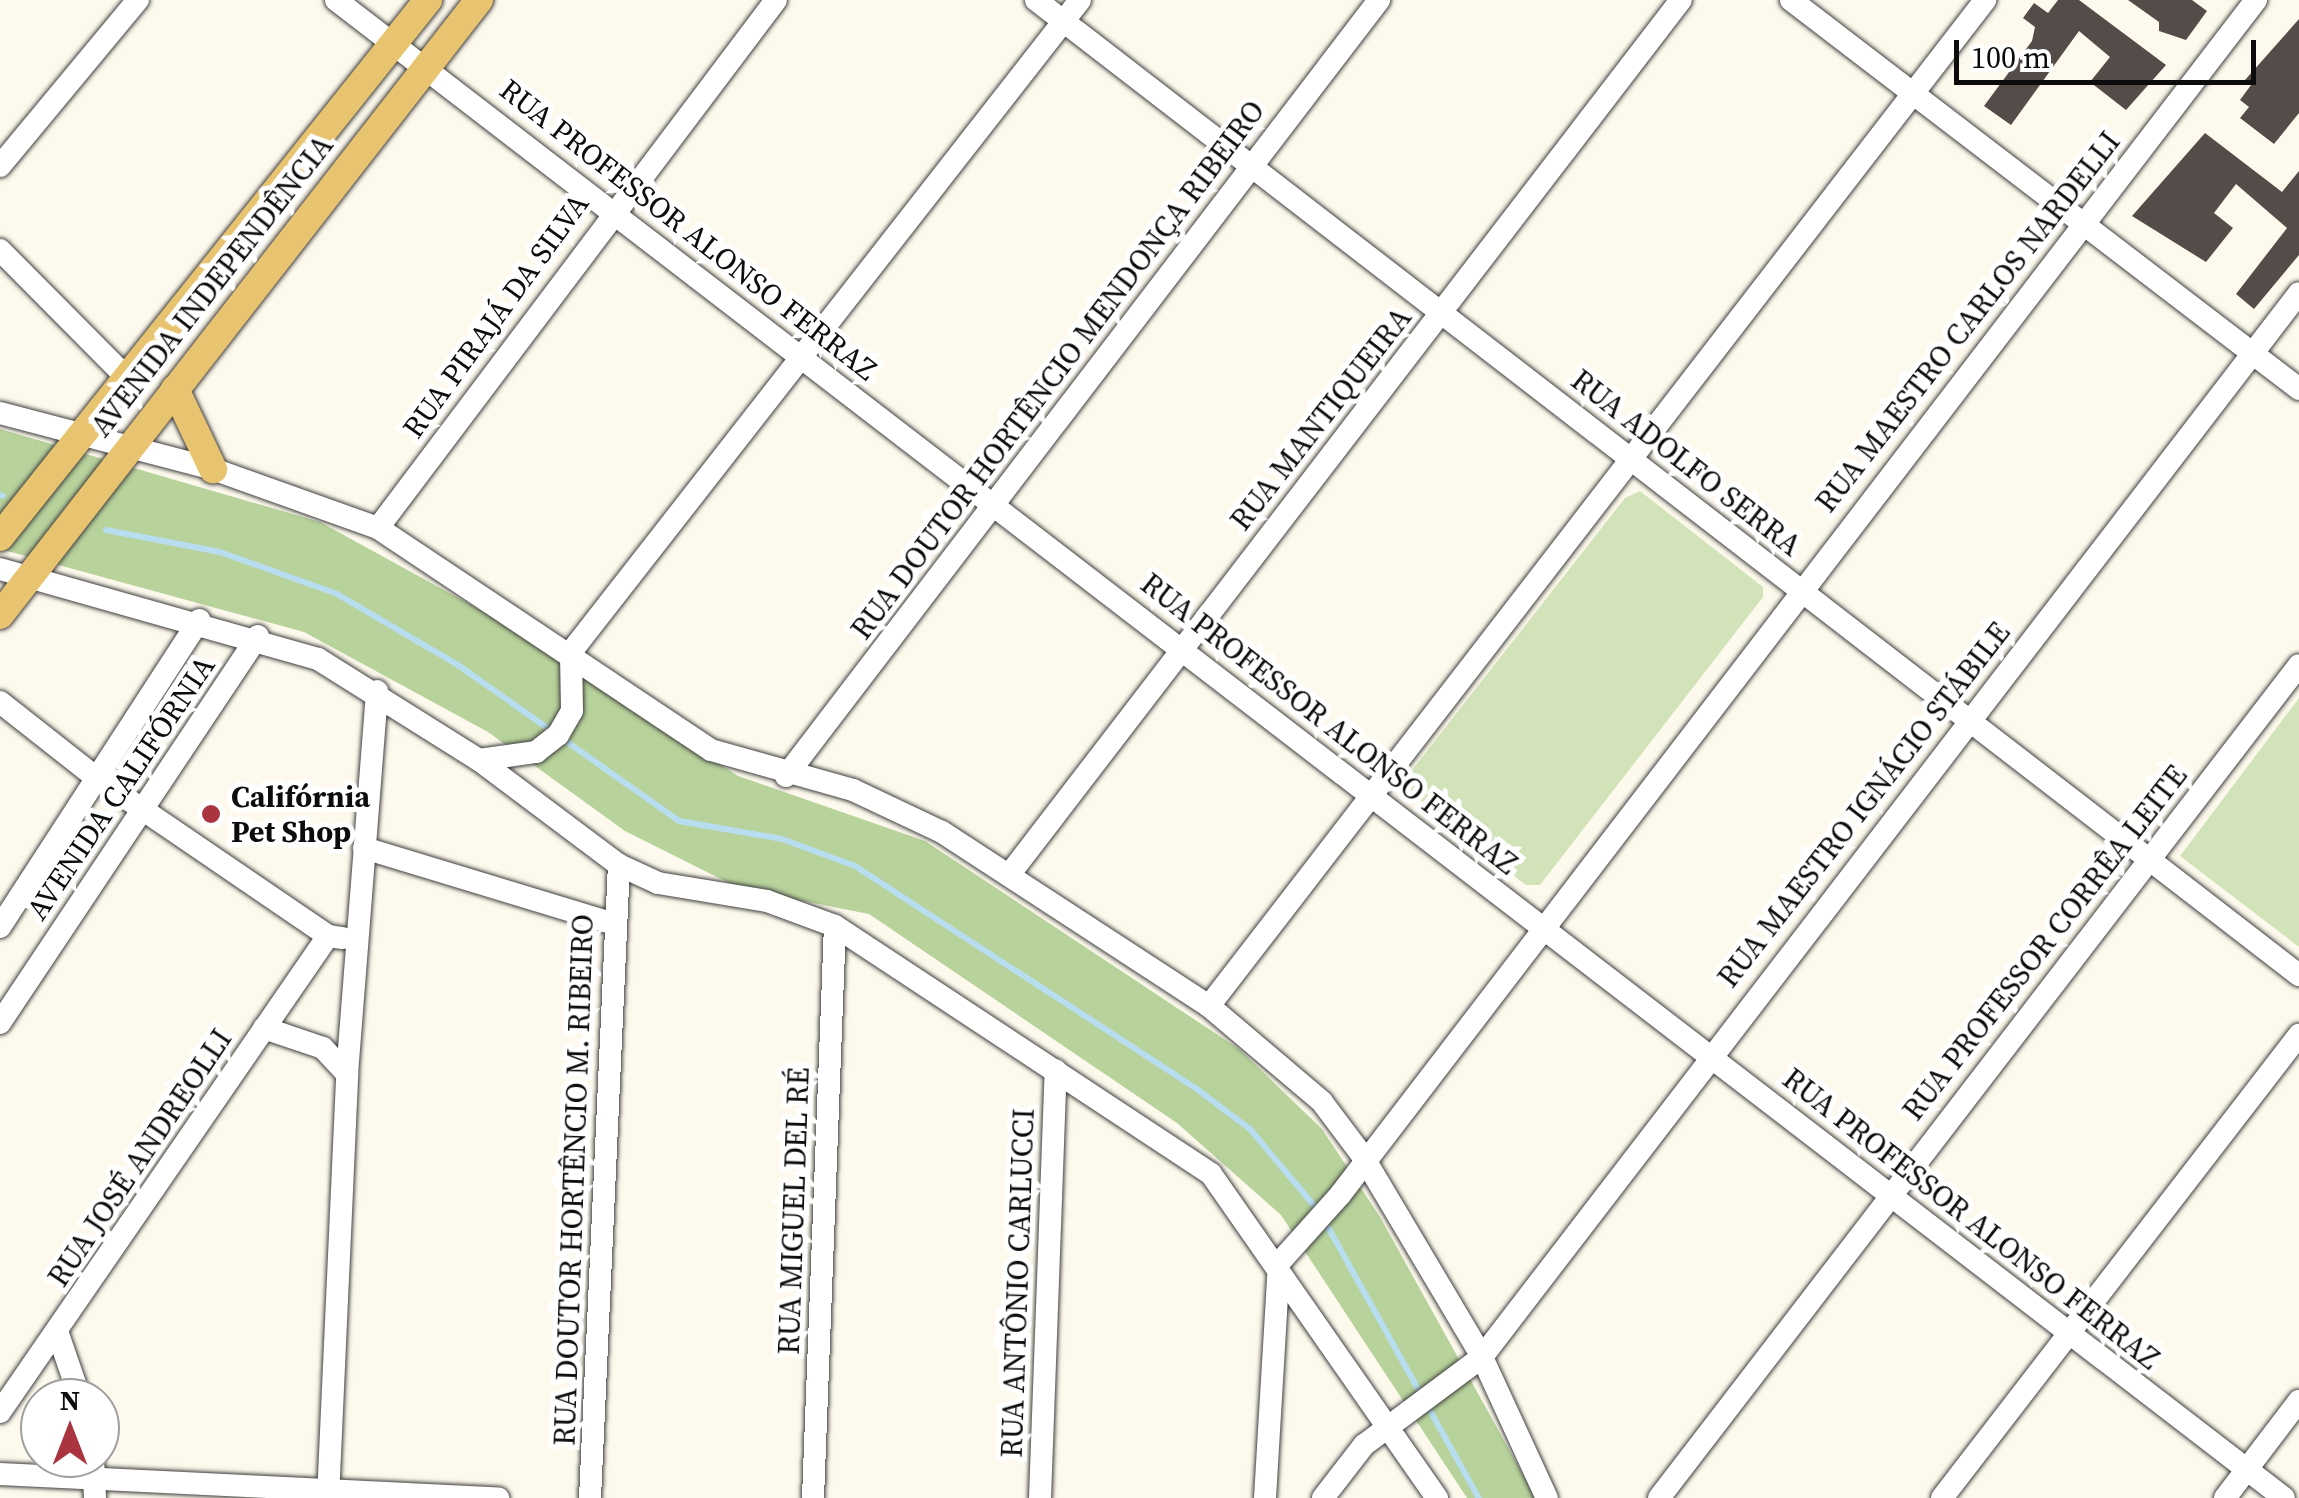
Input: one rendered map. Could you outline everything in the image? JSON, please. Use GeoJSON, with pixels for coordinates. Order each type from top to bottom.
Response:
{"type":"FeatureCollection","features":[{"type":"Feature","properties":{"kind":"main road","name":"AVENIDA INDEPENDÊNCIA"},"geometry":{"type":"LineString","coordinates":[[0,536],[428,0]]}},
{"type":"Feature","properties":{"kind":"main road","name":"AVENIDA INDEPENDÊNCIA"},"geometry":{"type":"LineString","coordinates":[[0,615],[479,0]]}},
{"type":"Feature","properties":{"kind":"main road"},"geometry":{"type":"LineString","coordinates":[[174,388],[212,469]]}},
{"type":"Feature","properties":{"kind":"street"},"geometry":{"type":"LineString","coordinates":[[0,166],[138,0]]}},
{"type":"Feature","properties":{"kind":"street","name":"RUA PROFESSOR ALONSO FERRAZ"},"geometry":{"type":"LineString","coordinates":[[336,0],[2284,1498]]}},
{"type":"Feature","properties":{"kind":"street","name":"RUA PIRAJÁ DA SILVA"},"geometry":{"type":"LineString","coordinates":[[378,528],[612,209],[776,0]]}},
{"type":"Feature","properties":{"kind":"street","name":"RUA ADOLFO SERRA"},"geometry":{"type":"LineString","coordinates":[[1036,0],[2299,974]]}},
{"type":"Feature","properties":{"kind":"street"},"geometry":{"type":"LineString","coordinates":[[479,760],[536,752],[572,711],[570,652],[1080,0]]}},
{"type":"Feature","properties":{"kind":"street","name":"RUA DOUTOR HORTÊNCIO MENDONÇA RIBEIRO"},"geometry":{"type":"LineString","coordinates":[[786,776],[1379,0]]}},
{"type":"Feature","properties":{"kind":"street","name":"RUA MANTIQUEIRA"},"geometry":{"type":"LineString","coordinates":[[1008,875],[1681,0]]}},
{"type":"Feature","properties":{"kind":"street"},"geometry":{"type":"LineString","coordinates":[[1791,0],[2299,389]]}},
{"type":"Feature","properties":{"kind":"street"},"geometry":{"type":"LineString","coordinates":[[1209,1006],[1628,456],[1985,0]]}},
{"type":"Feature","properties":{"kind":"street","name":"RUA MAESTRO CARLOS NARDELLI"},"geometry":{"type":"LineString","coordinates":[[1279,1262],[1340,1195],[1364,1158],[1799,588],[2256,0]]}},
{"type":"Feature","properties":{"kind":"street"},"geometry":{"type":"LineString","coordinates":[[0,250],[125,376]]}},
{"type":"Feature","properties":{"kind":"street","name":"RUA MAESTRO IGNÁCIO STÁBILE"},"geometry":{"type":"LineString","coordinates":[[1323,1498],[1342,1468],[1482,1357],[1707,1054],[2299,293]]}},
{"type":"Feature","properties":{"kind":"street"},"geometry":{"type":"LineString","coordinates":[[0,413],[212,469],[378,528],[570,652],[711,750],[900,811],[1008,875],[1209,1006],[1322,1102],[1364,1158],[1482,1357],[1546,1498]]}},
{"type":"Feature","properties":{"kind":"street"},"geometry":{"type":"LineString","coordinates":[[0,569],[258,636],[377,692],[479,760],[618,865],[658,884],[767,901],[835,926],[1211,1174],[1279,1262],[1437,1498]]}},
{"type":"Feature","properties":{"kind":"street","name":"AVENIDA CALIFÓRNIA"},"geometry":{"type":"LineString","coordinates":[[0,927],[199,620]]}},
{"type":"Feature","properties":{"kind":"street","name":"AVENIDA CALIFÓRNIA"},"geometry":{"type":"LineString","coordinates":[[0,1023],[258,636]]}},
{"type":"Feature","properties":{"kind":"street","name":"RUA PROFESSOR CORRÊA LEITE"},"geometry":{"type":"LineString","coordinates":[[1659,1498],[1888,1192],[2299,665]]}},
{"type":"Feature","properties":{"kind":"street"},"geometry":{"type":"LineString","coordinates":[[328,1495],[347,1074],[377,692]]}},
{"type":"Feature","properties":{"kind":"street"},"geometry":{"type":"LineString","coordinates":[[0,702],[98,779],[328,936],[356,940]]}},
{"type":"Feature","properties":{"kind":"street"},"geometry":{"type":"LineString","coordinates":[[364,848],[614,924]]}},
{"type":"Feature","properties":{"kind":"street","name":"RUA DOUTOR HORTÊNCIO M. RIBEIRO"},"geometry":{"type":"LineString","coordinates":[[590,1498],[618,865]]}},
{"type":"Feature","properties":{"kind":"street","name":"RUA MIGUEL DEL RÉ"},"geometry":{"type":"LineString","coordinates":[[813,1498],[835,926]]}},
{"type":"Feature","properties":{"kind":"street","name":"RUA JOSÉ ANDREOLLI"},"geometry":{"type":"LineString","coordinates":[[0,1412],[58,1334],[328,936]]}},
{"type":"Feature","properties":{"kind":"street"},"geometry":{"type":"LineString","coordinates":[[264,1028],[323,1048],[347,1074]]}},
{"type":"Feature","properties":{"kind":"street"},"geometry":{"type":"LineString","coordinates":[[1942,1498],[2299,1034]]}},
{"type":"Feature","properties":{"kind":"street","name":"RUA ANTÔNIO CARLUCCI"},"geometry":{"type":"LineString","coordinates":[[1040,1498],[1056,1070]]}},
{"type":"Feature","properties":{"kind":"street"},"geometry":{"type":"LineString","coordinates":[[1265,1498],[1279,1262]]}},
{"type":"Feature","properties":{"kind":"street"},"geometry":{"type":"LineString","coordinates":[[58,1334],[73,1378]]}},
{"type":"Feature","properties":{"kind":"street"},"geometry":{"type":"LineString","coordinates":[[2225,1498],[2299,1401]]}},
{"type":"Feature","properties":{"kind":"street"},"geometry":{"type":"LineString","coordinates":[[108,1478],[328,1495],[498,1498]]}},
{"type":"Feature","properties":{"kind":"green space"},"geometry":{"type":"Polygon","coordinates":[[[0,429],[320,522],[515,629],[738,776],[925,841],[1239,1049],[1322,1129],[1380,1217],[1536,1498],[1467,1498],[1281,1215],[1177,1123],[869,914],[741,889],[625,831],[488,732],[304,632],[0,549],[0,429]]]}},
{"type":"Feature","properties":{"kind":"green space"},"geometry":{"type":"Polygon","coordinates":[[[1640,491],[1763,587],[1763,597],[1540,885],[1526,885],[1409,795],[1409,774],[1625,498],[1640,491]]]}},
{"type":"Feature","properties":{"kind":"green space"},"geometry":{"type":"Polygon","coordinates":[[[2299,698],[2299,947],[2180,856],[2299,698]]]}},
{"type":"Feature","properties":{"kind":"building"},"geometry":{"type":"Polygon","coordinates":[[[2058,0],[2079,0],[2166,65],[2126,110],[2090,82],[2110,57],[2079,31],[2011,125],[1984,106],[2032,41],[2035,27],[2023,18],[2034,3],[2048,13],[2058,0]]]}},
{"type":"Feature","properties":{"kind":"building"},"geometry":{"type":"Polygon","coordinates":[[[2128,0],[2192,0],[2207,11],[2186,40],[2159,31],[2159,22],[2128,0]]]}},
{"type":"Feature","properties":{"kind":"building"},"geometry":{"type":"Polygon","coordinates":[[[2299,19],[2299,113],[2274,144],[2240,118],[2249,107],[2240,100],[2251,85],[2245,80],[2299,19]]]}},
{"type":"Feature","properties":{"kind":"building"},"geometry":{"type":"Polygon","coordinates":[[[2205,133],[2282,192],[2299,171],[2299,255],[2254,309],[2236,294],[2287,228],[2236,184],[2214,213],[2233,228],[2206,262],[2132,216],[2205,133]]]}},
{"type":"Feature","properties":{"kind":"waterway"},"geometry":{"type":"LineString","coordinates":[[106,530],[220,552],[337,594],[458,665],[679,821],[782,839],[855,866],[1198,1090],[1250,1129],[1317,1209]]}},
{"type":"Feature","properties":{"kind":"waterway"},"geometry":{"type":"LineString","coordinates":[[1324,1220],[1479,1498]]}},
{"type":"Feature","properties":{"kind":"place","name":"Califórnia Pet Shop"},"geometry":{"type":"Point","coordinates":[211,814]}}]}
